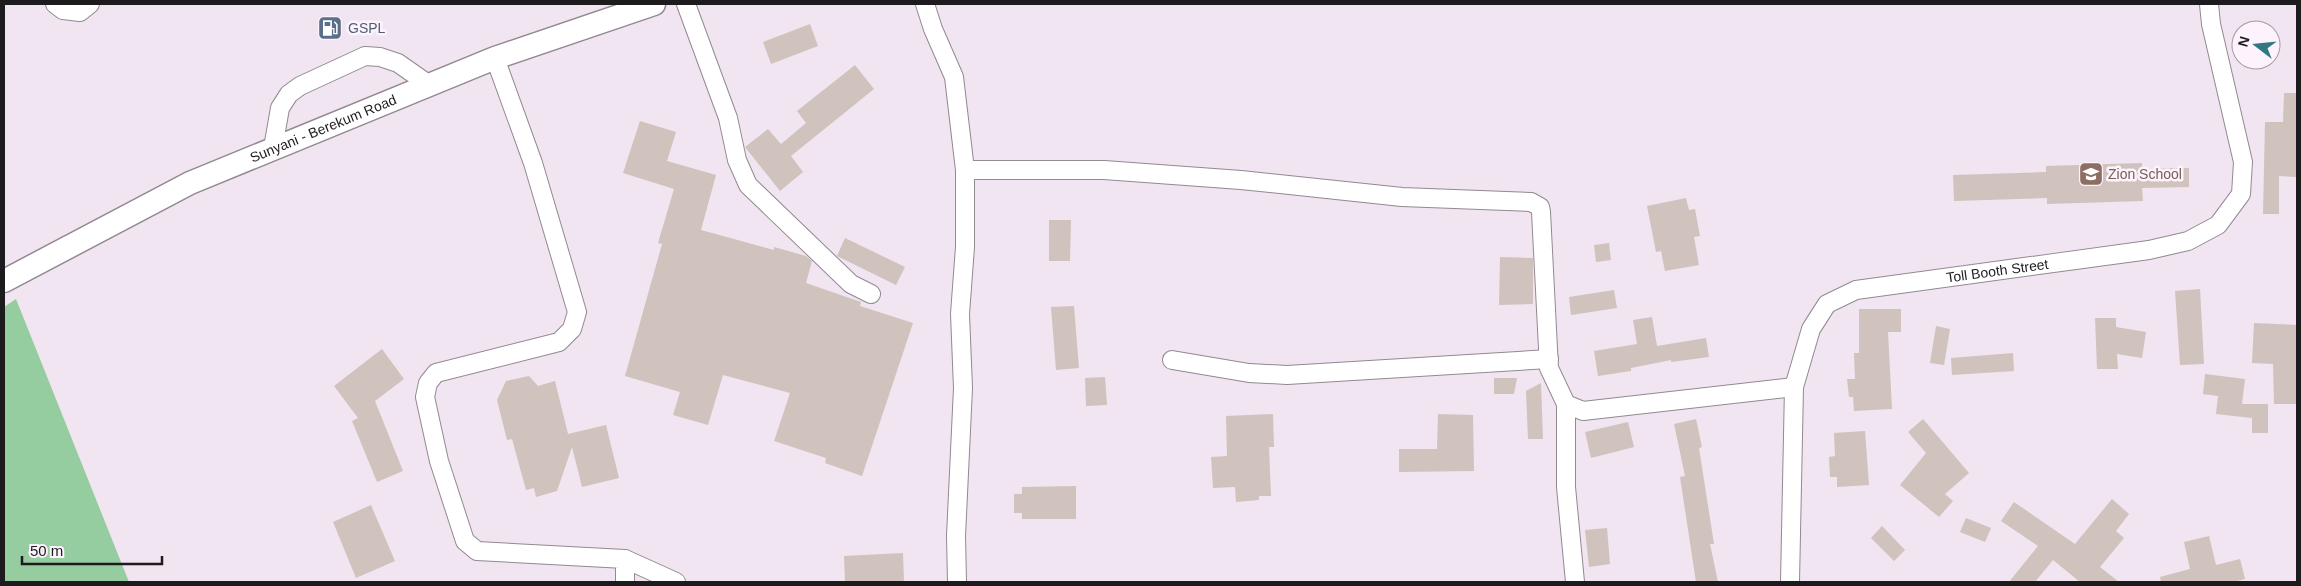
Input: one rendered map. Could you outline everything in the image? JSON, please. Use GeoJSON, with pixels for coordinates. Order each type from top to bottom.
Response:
{"type":"FeatureCollection","features":[{"type":"Feature","properties":{"kind":"main road","name":"Sunyani - Berekum Road"},"geometry":{"type":"LineString","coordinates":[[4,281],[190,183],[428,84],[495,58],[648,5]]}},
{"type":"Feature","properties":{"kind":"street"},"geometry":{"type":"LineString","coordinates":[[55,4],[63,10],[80,12],[90,4]]}},
{"type":"Feature","properties":{"kind":"street"},"geometry":{"type":"LineString","coordinates":[[686,4],[728,118],[737,160],[748,185],[851,284],[871,294]]}},
{"type":"Feature","properties":{"kind":"street"},"geometry":{"type":"LineString","coordinates":[[925,4],[932,29],[954,76],[965,170],[965,248],[960,314],[963,388],[956,536],[957,582]]}},
{"type":"Feature","properties":{"kind":"street","name":"Toll Booth Street"},"geometry":{"type":"LineString","coordinates":[[1790,582],[1794,387],[1811,329],[1827,304],[1856,290],[2149,250],[2188,241],[2218,225],[2241,194],[2243,162],[2211,24],[2209,4]]}},
{"type":"Feature","properties":{"kind":"street"},"geometry":{"type":"LineString","coordinates":[[273,148],[280,108],[289,94],[300,86],[365,56],[380,57],[398,63],[428,84]]}},
{"type":"Feature","properties":{"kind":"street"},"geometry":{"type":"LineString","coordinates":[[495,58],[532,162],[576,312],[572,329],[559,342],[436,373],[428,383],[425,396],[439,461],[465,542],[477,551],[625,559],[676,582]]}},
{"type":"Feature","properties":{"kind":"street"},"geometry":{"type":"LineString","coordinates":[[965,170],[1104,170],[1241,180],[1402,197],[1531,202],[1540,207],[1542,212],[1549,368],[1566,404],[1566,487],[1575,582]]}},
{"type":"Feature","properties":{"kind":"street"},"geometry":{"type":"LineString","coordinates":[[1172,360],[1249,373],[1287,375],[1549,359]]}},
{"type":"Feature","properties":{"kind":"street"},"geometry":{"type":"LineString","coordinates":[[1566,404],[1583,411],[1794,387]]}},
{"type":"Feature","properties":{"kind":"street"},"geometry":{"type":"LineString","coordinates":[[625,559],[625,582]]}},
{"type":"Feature","properties":{"kind":"green space"},"geometry":{"type":"Polygon","coordinates":[[[16,299],[129,582],[4,582],[4,307],[16,299]]]}},
{"type":"Feature","properties":{"kind":"building"},"geometry":{"type":"Polygon","coordinates":[[[810,24],[818,46],[771,64],[763,42],[810,24]]]}},
{"type":"Feature","properties":{"kind":"building"},"geometry":{"type":"Polygon","coordinates":[[[855,65],[874,89],[791,156],[803,172],[780,191],[745,147],[768,129],[781,144],[806,123],[797,111],[855,65]]]}},
{"type":"Feature","properties":{"kind":"building"},"geometry":{"type":"Polygon","coordinates":[[[2284,93],[2297,93],[2297,177],[2279,176],[2279,214],[2263,214],[2265,122],[2283,122],[2284,93]]]}},
{"type":"Feature","properties":{"kind":"building"},"geometry":{"type":"Polygon","coordinates":[[[640,121],[676,132],[667,161],[716,175],[701,230],[774,250],[774,247],[806,256],[812,261],[806,283],[861,302],[860,306],[913,323],[862,476],[825,463],[826,458],[774,441],[790,393],[723,375],[708,425],[673,415],[680,392],[625,376],[662,244],[658,243],[674,189],[623,173],[640,121]]]}},
{"type":"Feature","properties":{"kind":"building"},"geometry":{"type":"Polygon","coordinates":[[[2142,163],[2142,169],[2189,168],[2189,187],[2142,188],[2143,201],[2047,204],[2047,198],[1954,201],[1953,175],[2046,172],[2046,166],[2142,163]]]}},
{"type":"Feature","properties":{"kind":"building"},"geometry":{"type":"Polygon","coordinates":[[[1686,198],[1689,210],[1695,209],[1700,236],[1694,237],[1699,265],[1665,271],[1661,251],[1656,252],[1647,206],[1686,198]]]}},
{"type":"Feature","properties":{"kind":"building"},"geometry":{"type":"Polygon","coordinates":[[[1049,220],[1071,220],[1070,261],[1049,261],[1049,220]]]}},
{"type":"Feature","properties":{"kind":"building"},"geometry":{"type":"Polygon","coordinates":[[[845,238],[905,267],[896,285],[837,256],[845,238]]]}},
{"type":"Feature","properties":{"kind":"building"},"geometry":{"type":"Polygon","coordinates":[[[1609,243],[1611,260],[1596,262],[1594,245],[1609,243]]]}},
{"type":"Feature","properties":{"kind":"building"},"geometry":{"type":"Polygon","coordinates":[[[1500,257],[1533,258],[1533,304],[1499,305],[1500,257]]]}},
{"type":"Feature","properties":{"kind":"building"},"geometry":{"type":"Polygon","coordinates":[[[2200,289],[2204,364],[2180,365],[2175,291],[2200,289]]]}},
{"type":"Feature","properties":{"kind":"building"},"geometry":{"type":"Polygon","coordinates":[[[1614,290],[1617,308],[1571,315],[1569,297],[1614,290]]]}},
{"type":"Feature","properties":{"kind":"building"},"geometry":{"type":"Polygon","coordinates":[[[1074,306],[1079,368],[1056,370],[1051,307],[1074,306]]]}},
{"type":"Feature","properties":{"kind":"building"},"geometry":{"type":"Polygon","coordinates":[[[1859,309],[1901,309],[1901,332],[1888,332],[1892,409],[1854,411],[1853,397],[1849,397],[1847,379],[1855,379],[1854,353],[1859,353],[1859,309]]]}},
{"type":"Feature","properties":{"kind":"building"},"geometry":{"type":"Polygon","coordinates":[[[1652,317],[1657,346],[1706,338],[1709,357],[1671,362],[1671,360],[1631,368],[1631,371],[1598,376],[1594,351],[1637,344],[1633,320],[1652,317]]]}},
{"type":"Feature","properties":{"kind":"building"},"geometry":{"type":"Polygon","coordinates":[[[2095,318],[2116,318],[2116,327],[2146,332],[2142,358],[2117,354],[2118,369],[2097,369],[2095,318]]]}},
{"type":"Feature","properties":{"kind":"building"},"geometry":{"type":"Polygon","coordinates":[[[2254,323],[2297,325],[2297,404],[2274,404],[2273,364],[2252,363],[2254,323]]]}},
{"type":"Feature","properties":{"kind":"building"},"geometry":{"type":"Polygon","coordinates":[[[1936,326],[1950,329],[1944,365],[1930,363],[1936,326]]]}},
{"type":"Feature","properties":{"kind":"building"},"geometry":{"type":"Polygon","coordinates":[[[382,349],[404,379],[375,401],[403,471],[377,482],[352,421],[358,418],[334,386],[382,349]]]}},
{"type":"Feature","properties":{"kind":"building"},"geometry":{"type":"Polygon","coordinates":[[[2013,353],[2014,371],[1952,375],[1951,358],[2013,353]]]}},
{"type":"Feature","properties":{"kind":"building"},"geometry":{"type":"Polygon","coordinates":[[[2205,374],[2245,379],[2242,404],[2268,404],[2268,433],[2252,433],[2252,418],[2216,414],[2218,396],[2203,394],[2205,374]]]}},
{"type":"Feature","properties":{"kind":"building"},"geometry":{"type":"Polygon","coordinates":[[[529,376],[538,386],[555,381],[568,434],[606,425],[619,478],[582,487],[572,447],[557,491],[536,497],[534,488],[526,490],[512,439],[507,440],[497,400],[506,381],[529,376]]]}},
{"type":"Feature","properties":{"kind":"building"},"geometry":{"type":"Polygon","coordinates":[[[1105,377],[1107,405],[1086,406],[1085,378],[1105,377]]]}},
{"type":"Feature","properties":{"kind":"building"},"geometry":{"type":"Polygon","coordinates":[[[1494,378],[1517,378],[1514,394],[1494,394],[1494,378]]]}},
{"type":"Feature","properties":{"kind":"building"},"geometry":{"type":"Polygon","coordinates":[[[1541,383],[1543,439],[1528,439],[1526,391],[1541,383]]]}},
{"type":"Feature","properties":{"kind":"building"},"geometry":{"type":"Polygon","coordinates":[[[1273,414],[1274,447],[1269,447],[1271,496],[1259,496],[1259,500],[1236,502],[1235,487],[1213,488],[1211,457],[1227,456],[1226,416],[1273,414]]]}},
{"type":"Feature","properties":{"kind":"building"},"geometry":{"type":"Polygon","coordinates":[[[1438,414],[1473,415],[1474,471],[1399,472],[1399,449],[1437,449],[1438,414]]]}},
{"type":"Feature","properties":{"kind":"building"},"geometry":{"type":"Polygon","coordinates":[[[1696,419],[1702,447],[1699,448],[1714,544],[1710,544],[1718,582],[1696,582],[1680,477],[1685,476],[1674,424],[1696,419]]]}},
{"type":"Feature","properties":{"kind":"building"},"geometry":{"type":"Polygon","coordinates":[[[1923,419],[1969,473],[1945,494],[1953,501],[1939,517],[1900,485],[1926,453],[1908,432],[1923,419]]]}},
{"type":"Feature","properties":{"kind":"building"},"geometry":{"type":"Polygon","coordinates":[[[1628,422],[1634,447],[1591,458],[1585,432],[1628,422]]]}},
{"type":"Feature","properties":{"kind":"building"},"geometry":{"type":"Polygon","coordinates":[[[1865,431],[1869,485],[1837,487],[1837,477],[1830,477],[1829,457],[1835,456],[1834,433],[1865,431]]]}},
{"type":"Feature","properties":{"kind":"building"},"geometry":{"type":"Polygon","coordinates":[[[1076,486],[1076,519],[1022,519],[1022,513],[1014,513],[1014,494],[1022,494],[1022,487],[1076,486]]]}},
{"type":"Feature","properties":{"kind":"building"},"geometry":{"type":"Polygon","coordinates":[[[2112,499],[2129,514],[2116,531],[2124,538],[2100,567],[2119,582],[2080,582],[2053,560],[2035,582],[2009,582],[2038,546],[2001,521],[2014,502],[2075,544],[2112,499]]]}},
{"type":"Feature","properties":{"kind":"building"},"geometry":{"type":"Polygon","coordinates":[[[371,505],[395,561],[356,578],[333,522],[371,505]]]}},
{"type":"Feature","properties":{"kind":"building"},"geometry":{"type":"Polygon","coordinates":[[[1966,518],[1991,528],[1985,542],[1960,532],[1966,518]]]}},
{"type":"Feature","properties":{"kind":"building"},"geometry":{"type":"Polygon","coordinates":[[[1882,526],[1905,550],[1894,561],[1871,538],[1882,526]]]}},
{"type":"Feature","properties":{"kind":"building"},"geometry":{"type":"Polygon","coordinates":[[[1607,528],[1610,564],[1589,567],[1585,530],[1607,528]]]}},
{"type":"Feature","properties":{"kind":"building"},"geometry":{"type":"Polygon","coordinates":[[[2209,536],[2216,565],[2240,559],[2245,579],[2233,582],[2161,582],[2160,577],[2190,569],[2184,542],[2209,536]]]}},
{"type":"Feature","properties":{"kind":"building"},"geometry":{"type":"Polygon","coordinates":[[[903,553],[904,582],[845,582],[844,556],[903,553]]]}},
{"type":"Feature","properties":{"kind":"place","name":"GSPL"},"geometry":{"type":"Point","coordinates":[330,28]}},
{"type":"Feature","properties":{"kind":"place","name":"Zion School"},"geometry":{"type":"Point","coordinates":[2091,174]}}]}
